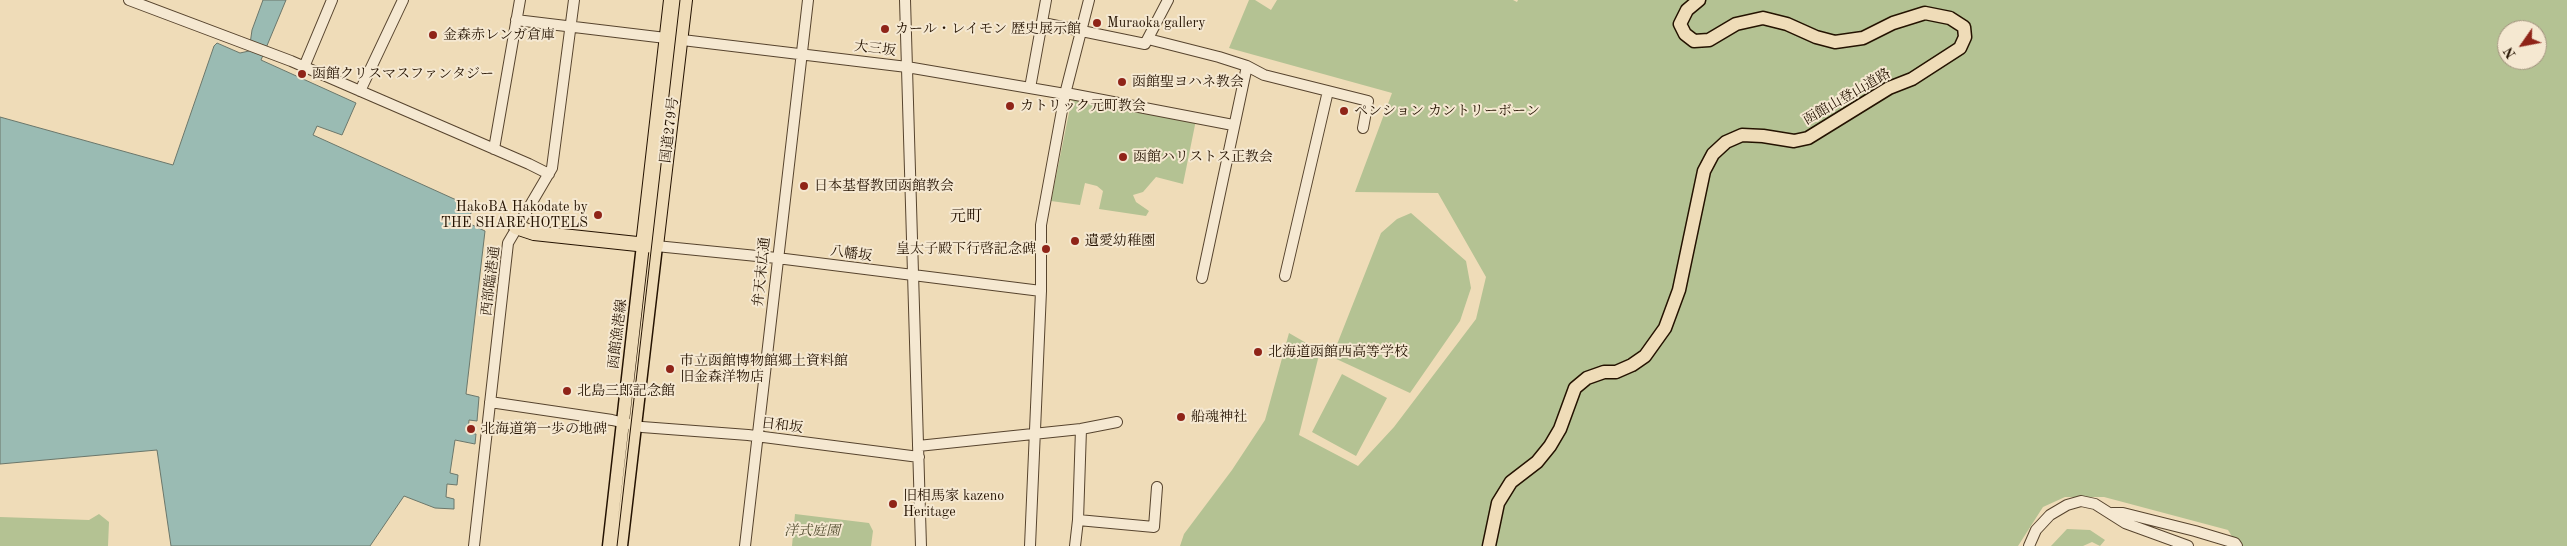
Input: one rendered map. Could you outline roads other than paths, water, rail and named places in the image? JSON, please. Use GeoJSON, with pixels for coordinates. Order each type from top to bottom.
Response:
{"type":"FeatureCollection","features":[{"type":"Feature","properties":{"kind":"highway","name":"国道279号"},"geometry":{"type":"LineString","coordinates":[[672,0],[674,39]]}},
{"type":"Feature","properties":{"kind":"highway","name":"国道279号"},"geometry":{"type":"LineString","coordinates":[[650,246],[674,39],[685,0]]}},
{"type":"Feature","properties":{"kind":"highway"},"geometry":{"type":"LineString","coordinates":[[516,227],[534,233],[650,246]]}},
{"type":"Feature","properties":{"kind":"main road","name":"函館山登山道路"},"geometry":{"type":"LineString","coordinates":[[1489,546],[1498,503],[1511,482],[1537,462],[1550,446],[1560,430],[1575,388],[1587,378],[1604,372],[1616,372],[1632,365],[1645,356],[1665,328],[1680,290],[1704,171],[1713,154],[1726,142],[1742,135],[1794,141],[1808,138],[1889,88],[1912,79],[1960,48],[1965,37],[1964,27],[1950,18],[1925,14],[1893,23],[1863,38],[1835,42],[1816,37],[1787,24],[1763,18],[1736,24],[1709,40],[1694,41],[1685,34],[1680,24],[1687,10],[1699,0]]}},
{"type":"Feature","properties":{"kind":"main road","name":"函館漁港線"},"geometry":{"type":"LineString","coordinates":[[621,546],[650,246]]}},
{"type":"Feature","properties":{"kind":"main road","name":"函館漁港線"},"geometry":{"type":"LineString","coordinates":[[609,546],[633,425]]}},
{"type":"Feature","properties":{"kind":"street"},"geometry":{"type":"LineString","coordinates":[[129,0],[291,61],[549,174]]}},
{"type":"Feature","properties":{"kind":"street"},"geometry":{"type":"LineString","coordinates":[[304,67],[332,0]]}},
{"type":"Feature","properties":{"kind":"street"},"geometry":{"type":"LineString","coordinates":[[360,91],[403,0]]}},
{"type":"Feature","properties":{"kind":"street"},"geometry":{"type":"LineString","coordinates":[[494,149],[520,0]]}},
{"type":"Feature","properties":{"kind":"street","name":"西部臨港通"},"geometry":{"type":"LineString","coordinates":[[474,546],[508,243],[549,174],[554,158],[574,0]]}},
{"type":"Feature","properties":{"kind":"street","name":"弁天末広通"},"geometry":{"type":"LineString","coordinates":[[745,546],[808,0]]}},
{"type":"Feature","properties":{"kind":"street"},"geometry":{"type":"LineString","coordinates":[[905,0],[921,546]]}},
{"type":"Feature","properties":{"kind":"street"},"geometry":{"type":"LineString","coordinates":[[1030,88],[1046,0]]}},
{"type":"Feature","properties":{"kind":"street"},"geometry":{"type":"LineString","coordinates":[[1030,546],[1041,291],[1041,226],[1065,93],[1089,0]]}},
{"type":"Feature","properties":{"kind":"street"},"geometry":{"type":"LineString","coordinates":[[1147,42],[1168,0]]}},
{"type":"Feature","properties":{"kind":"street","name":"大三坂"},"geometry":{"type":"LineString","coordinates":[[516,20],[907,67],[1065,93],[1233,125]]}},
{"type":"Feature","properties":{"kind":"street"},"geometry":{"type":"LineString","coordinates":[[1043,22],[1081,31],[1147,42],[1247,66],[1264,75],[1368,101],[1363,128]]}},
{"type":"Feature","properties":{"kind":"street"},"geometry":{"type":"LineString","coordinates":[[1202,278],[1247,66]]}},
{"type":"Feature","properties":{"kind":"street"},"geometry":{"type":"LineString","coordinates":[[1285,276],[1328,91]]}},
{"type":"Feature","properties":{"kind":"street","name":"八幡坂"},"geometry":{"type":"LineString","coordinates":[[650,246],[777,258],[1041,291]]}},
{"type":"Feature","properties":{"kind":"street","name":"日和坂"},"geometry":{"type":"LineString","coordinates":[[490,402],[633,425],[757,436],[919,457]]}},
{"type":"Feature","properties":{"kind":"street"},"geometry":{"type":"LineString","coordinates":[[918,446],[1081,429],[1117,422]]}},
{"type":"Feature","properties":{"kind":"street"},"geometry":{"type":"LineString","coordinates":[[1075,546],[1078,520],[1081,429]]}},
{"type":"Feature","properties":{"kind":"street"},"geometry":{"type":"LineString","coordinates":[[1078,520],[1154,527],[1157,487]]}},
{"type":"Feature","properties":{"kind":"street"},"geometry":{"type":"LineString","coordinates":[[2029,546],[2036,530],[2050,514],[2067,505],[2081,502],[2095,504],[2125,523],[2188,546]]}},
{"type":"Feature","properties":{"kind":"street"},"geometry":{"type":"LineString","coordinates":[[2112,513],[2122,513],[2195,530],[2234,543],[2237,546]]}},
{"type":"Feature","properties":{"kind":"water"},"geometry":{"type":"Polygon","coordinates":[[[263,0],[286,0],[261,60],[356,103],[342,135],[317,126],[313,135],[474,208],[466,222],[485,231],[466,394],[479,397],[477,421],[469,420],[468,433],[476,434],[475,444],[455,440],[450,473],[458,475],[457,485],[447,484],[446,497],[454,499],[454,509],[435,508],[404,496],[370,546],[171,546],[157,450],[0,464],[0,117],[173,165],[214,46],[217,43],[240,53],[249,51],[252,30],[263,0]]]}},
{"type":"Feature","properties":{"kind":"tram line"},"geometry":{"type":"LineString","coordinates":[[617,546],[680,0]]}},
{"type":"Feature","properties":{"kind":"place","name":"Muraoka gallery"},"geometry":{"type":"Point","coordinates":[1097,23]}},
{"type":"Feature","properties":{"kind":"place","name":"カール・レイモン 歴史展示館"},"geometry":{"type":"Point","coordinates":[885,29]}},
{"type":"Feature","properties":{"kind":"place","name":"金森赤レンガ倉庫"},"geometry":{"type":"Point","coordinates":[433,35]}},
{"type":"Feature","properties":{"kind":"place","name":"函館クリスマスファンタジー"},"geometry":{"type":"Point","coordinates":[302,74]}},
{"type":"Feature","properties":{"kind":"place","name":"函館聖ヨハネ教会"},"geometry":{"type":"Point","coordinates":[1122,82]}},
{"type":"Feature","properties":{"kind":"place","name":"カトリック元町教会"},"geometry":{"type":"Point","coordinates":[1010,106]}},
{"type":"Feature","properties":{"kind":"place","name":"ペンション カントリーボーン"},"geometry":{"type":"Point","coordinates":[1344,111]}},
{"type":"Feature","properties":{"kind":"place","name":"函館ハリストス正教会"},"geometry":{"type":"Point","coordinates":[1123,157]}},
{"type":"Feature","properties":{"kind":"place","name":"日本基督教団函館教会"},"geometry":{"type":"Point","coordinates":[804,186]}},
{"type":"Feature","properties":{"kind":"place","name":"HakoBA Hakodate by THE SHARE HOTELS"},"geometry":{"type":"Point","coordinates":[598,215]}},
{"type":"Feature","properties":{"kind":"place","name":"遺愛幼稚園"},"geometry":{"type":"Point","coordinates":[1075,241]}},
{"type":"Feature","properties":{"kind":"place","name":"皇太子殿下行啓記念碑"},"geometry":{"type":"Point","coordinates":[1046,249]}},
{"type":"Feature","properties":{"kind":"place","name":"北海道函館西高等学校"},"geometry":{"type":"Point","coordinates":[1258,352]}},
{"type":"Feature","properties":{"kind":"place","name":"市立函館博物館郷土資料館 旧金森洋物店"},"geometry":{"type":"Point","coordinates":[670,369]}},
{"type":"Feature","properties":{"kind":"place","name":"北島三郎記念館"},"geometry":{"type":"Point","coordinates":[567,391]}},
{"type":"Feature","properties":{"kind":"place","name":"船魂神社"},"geometry":{"type":"Point","coordinates":[1181,417]}},
{"type":"Feature","properties":{"kind":"place","name":"北海道第一歩の地碑"},"geometry":{"type":"Point","coordinates":[471,429]}},
{"type":"Feature","properties":{"kind":"place","name":"旧相馬家 kazeno Heritage"},"geometry":{"type":"Point","coordinates":[893,504]}},
{"type":"Feature","properties":{"kind":"district","name":"元町"},"geometry":{"type":"Point","coordinates":[966,217]}},
{"type":"Feature","properties":{"kind":"park label","name":"洋式庭園"},"geometry":{"type":"Point","coordinates":[812,531]}}]}
